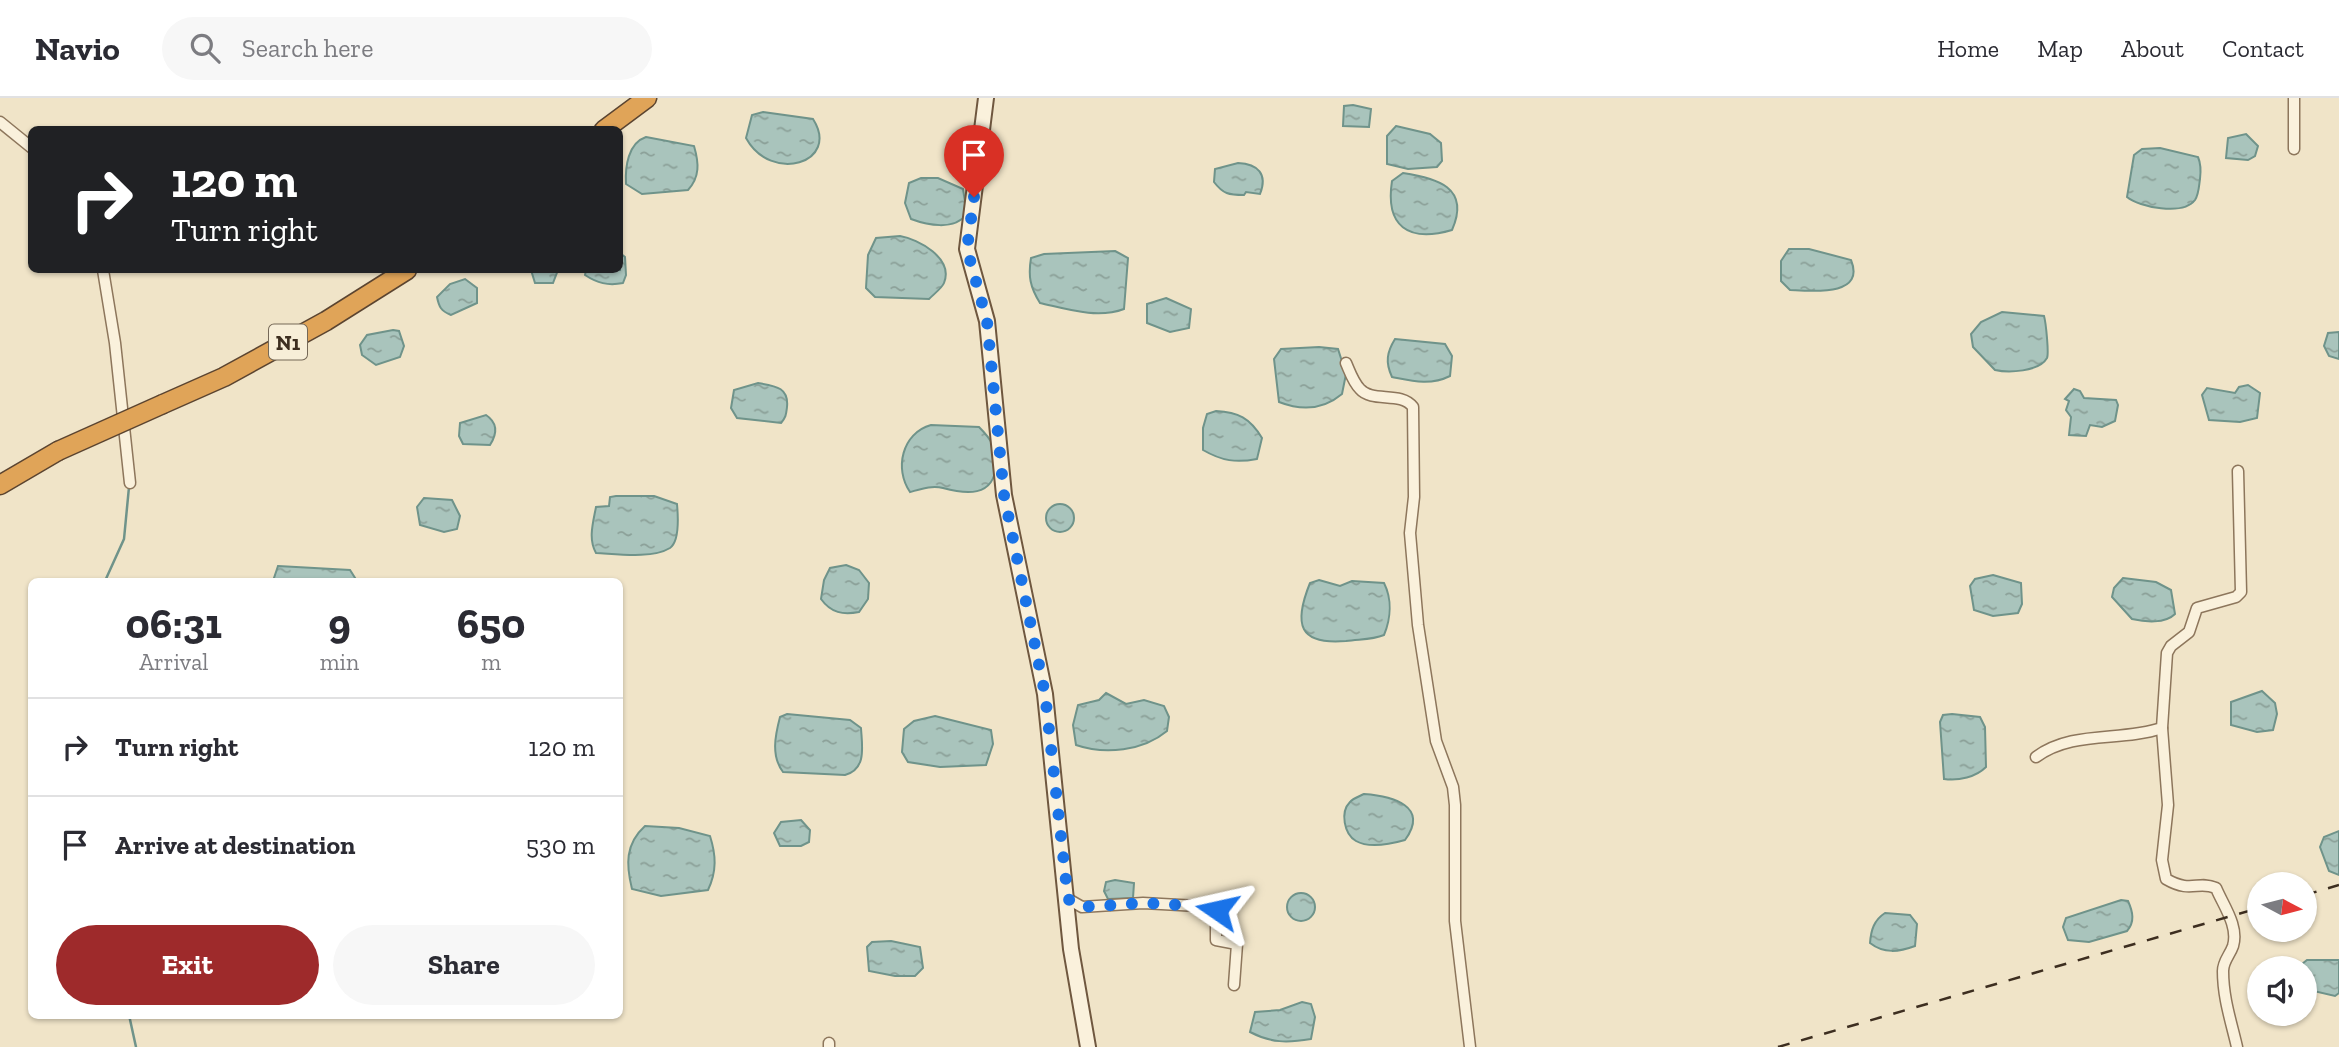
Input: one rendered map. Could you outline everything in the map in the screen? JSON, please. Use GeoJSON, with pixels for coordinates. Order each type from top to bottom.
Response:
{"type":"FeatureCollection","features":[{"type":"Feature","properties":{"kind":"highway"},"geometry":{"type":"LineString","coordinates":[[609,126],[647,98]]}},
{"type":"Feature","properties":{"kind":"highway","name":"N1"},"geometry":{"type":"LineString","coordinates":[[0,485],[58,452],[224,377],[402,273]]}},
{"type":"Feature","properties":{"kind":"street"},"geometry":{"type":"LineString","coordinates":[[986,98],[967,249],[987,321],[1004,495],[1045,694],[1071,949],[1088,1047]]}},
{"type":"Feature","properties":{"kind":"street"},"geometry":{"type":"LineString","coordinates":[[2294,98],[2294,149]]}},
{"type":"Feature","properties":{"kind":"street"},"geometry":{"type":"LineString","coordinates":[[0,122],[28,145]]}},
{"type":"Feature","properties":{"kind":"street"},"geometry":{"type":"LineString","coordinates":[[103,273],[130,483]]}},
{"type":"Feature","properties":{"kind":"street"},"geometry":{"type":"LineString","coordinates":[[1346,363],[1354,381],[1365,394],[1405,400],[1413,407],[1414,497],[1410,533],[1418,625],[1436,741],[1452,787],[1455,921],[1470,1047]]}},
{"type":"Feature","properties":{"kind":"street"},"geometry":{"type":"LineString","coordinates":[[2237,1047],[2228,1018],[2222,966],[2233,945],[2230,917],[2216,888],[2208,885],[2180,888],[2166,879],[2162,860],[2168,805],[2162,728],[2167,653],[2171,646],[2189,632],[2197,608],[2236,597],[2241,592],[2238,471]]}},
{"type":"Feature","properties":{"kind":"street"},"geometry":{"type":"LineString","coordinates":[[2036,757],[2052,745],[2072,740],[2162,728]]}},
{"type":"Feature","properties":{"kind":"street"},"geometry":{"type":"LineString","coordinates":[[1068,899],[1082,907],[1143,903],[1216,907],[1216,940],[1237,944],[1234,985]]}},
{"type":"Feature","properties":{"kind":"water"},"geometry":{"type":"Polygon","coordinates":[[[1344,106],[1371,109],[1369,127],[1343,126],[1344,106]]]}},
{"type":"Feature","properties":{"kind":"water"},"geometry":{"type":"Polygon","coordinates":[[[763,112],[813,119],[819,134],[818,147],[811,156],[799,162],[786,164],[771,161],[757,152],[746,138],[752,115],[763,112]]]}},
{"type":"Feature","properties":{"kind":"water"},"geometry":{"type":"Polygon","coordinates":[[[1396,126],[1430,134],[1441,143],[1442,161],[1437,167],[1408,169],[1387,164],[1387,136],[1396,126]]]}},
{"type":"Feature","properties":{"kind":"water"},"geometry":{"type":"Polygon","coordinates":[[[2246,134],[2258,146],[2255,156],[2248,160],[2226,158],[2228,138],[2246,134]]]}},
{"type":"Feature","properties":{"kind":"water"},"geometry":{"type":"Polygon","coordinates":[[[646,137],[694,146],[697,170],[695,180],[688,190],[642,194],[626,184],[631,150],[646,137]]]}},
{"type":"Feature","properties":{"kind":"water"},"geometry":{"type":"Polygon","coordinates":[[[2160,148],[2198,157],[2201,170],[2199,190],[2195,200],[2189,205],[2171,209],[2151,207],[2127,197],[2134,155],[2142,149],[2160,148]]]}},
{"type":"Feature","properties":{"kind":"water"},"geometry":{"type":"Polygon","coordinates":[[[1238,163],[1251,165],[1260,171],[1263,181],[1260,194],[1230,194],[1214,182],[1215,169],[1238,163]]]}},
{"type":"Feature","properties":{"kind":"water"},"geometry":{"type":"Polygon","coordinates":[[[1403,173],[1438,182],[1454,194],[1457,215],[1452,230],[1423,234],[1412,232],[1396,220],[1392,209],[1392,181],[1403,173]]]}},
{"type":"Feature","properties":{"kind":"water"},"geometry":{"type":"Polygon","coordinates":[[[921,178],[938,178],[963,189],[967,214],[948,225],[932,225],[911,219],[905,203],[909,183],[921,178]]]}},
{"type":"Feature","properties":{"kind":"water"},"geometry":{"type":"Polygon","coordinates":[[[900,236],[916,241],[932,251],[944,266],[944,283],[929,299],[875,297],[866,288],[868,255],[876,238],[900,236]]]}},
{"type":"Feature","properties":{"kind":"water"},"geometry":{"type":"Polygon","coordinates":[[[1789,249],[1809,249],[1851,260],[1854,272],[1851,280],[1844,286],[1823,291],[1790,290],[1781,281],[1781,261],[1789,249]]]}},
{"type":"Feature","properties":{"kind":"water"},"geometry":{"type":"Polygon","coordinates":[[[1115,251],[1128,258],[1124,309],[1093,313],[1040,303],[1031,281],[1031,258],[1044,254],[1115,251]]]}},
{"type":"Feature","properties":{"kind":"water"},"geometry":{"type":"Polygon","coordinates":[[[623,255],[625,257],[626,275],[623,283],[603,283],[585,275],[623,273],[623,255]]]}},
{"type":"Feature","properties":{"kind":"water"},"geometry":{"type":"Polygon","coordinates":[[[532,273],[557,273],[553,283],[535,283],[532,273]]]}},
{"type":"Feature","properties":{"kind":"water"},"geometry":{"type":"Polygon","coordinates":[[[465,279],[477,288],[477,303],[451,315],[441,308],[437,297],[450,284],[465,279]]]}},
{"type":"Feature","properties":{"kind":"water"},"geometry":{"type":"Polygon","coordinates":[[[1166,298],[1191,309],[1189,328],[1170,332],[1147,323],[1147,304],[1166,298]]]}},
{"type":"Feature","properties":{"kind":"water"},"geometry":{"type":"Polygon","coordinates":[[[2002,312],[2044,316],[2048,351],[2043,363],[2030,369],[1995,370],[1973,347],[1971,334],[1981,322],[2002,312]]]}},
{"type":"Feature","properties":{"kind":"water"},"geometry":{"type":"Polygon","coordinates":[[[399,331],[404,346],[400,357],[376,365],[362,355],[360,345],[367,335],[399,331]]]}},
{"type":"Feature","properties":{"kind":"water"},"geometry":{"type":"Polygon","coordinates":[[[2339,332],[2339,359],[2329,356],[2324,346],[2328,333],[2339,332]]]}},
{"type":"Feature","properties":{"kind":"water"},"geometry":{"type":"Polygon","coordinates":[[[1395,339],[1445,344],[1452,356],[1450,376],[1428,382],[1392,377],[1388,357],[1395,339]]]}},
{"type":"Feature","properties":{"kind":"water"},"geometry":{"type":"Polygon","coordinates":[[[1281,349],[1338,349],[1346,374],[1342,394],[1320,406],[1304,408],[1279,402],[1274,359],[1281,349]]]}},
{"type":"Feature","properties":{"kind":"water"},"geometry":{"type":"Polygon","coordinates":[[[758,383],[780,389],[786,395],[786,412],[781,423],[737,418],[731,408],[734,390],[758,383]]]}},
{"type":"Feature","properties":{"kind":"water"},"geometry":{"type":"Polygon","coordinates":[[[2248,385],[2260,393],[2257,418],[2240,422],[2209,420],[2202,395],[2207,388],[2235,393],[2239,387],[2248,385]]]}},
{"type":"Feature","properties":{"kind":"water"},"geometry":{"type":"Polygon","coordinates":[[[2074,389],[2080,391],[2084,398],[2116,400],[2118,405],[2115,421],[2102,427],[2090,425],[2086,436],[2069,435],[2071,417],[2066,410],[2069,401],[2065,399],[2074,389]]]}},
{"type":"Feature","properties":{"kind":"water"},"geometry":{"type":"Polygon","coordinates":[[[1216,411],[1237,415],[1253,425],[1262,438],[1257,459],[1229,460],[1203,450],[1203,428],[1207,414],[1216,411]]]}},
{"type":"Feature","properties":{"kind":"water"},"geometry":{"type":"Polygon","coordinates":[[[486,415],[493,422],[495,429],[490,445],[463,444],[459,436],[460,423],[486,415]]]}},
{"type":"Feature","properties":{"kind":"water"},"geometry":{"type":"Polygon","coordinates":[[[931,425],[979,427],[990,440],[995,454],[996,465],[990,483],[977,491],[969,492],[935,487],[910,492],[902,473],[904,453],[913,436],[931,425]]]}},
{"type":"Feature","properties":{"kind":"water"},"geometry":{"type":"Polygon","coordinates":[[[654,496],[677,504],[677,534],[670,548],[644,555],[596,553],[592,537],[596,507],[609,506],[610,497],[654,496]]]}},
{"type":"Feature","properties":{"kind":"water"},"geometry":{"type":"Polygon","coordinates":[[[424,498],[452,500],[460,516],[457,529],[444,532],[420,525],[417,507],[424,498]]]}},
{"type":"Feature","properties":{"kind":"water"},"geometry":{"type":"Polygon","coordinates":[[[1060,504],[1070,508],[1074,518],[1070,528],[1060,532],[1050,528],[1046,518],[1050,508],[1060,504]]]}},
{"type":"Feature","properties":{"kind":"water"},"geometry":{"type":"Polygon","coordinates":[[[846,565],[859,570],[869,583],[868,599],[859,612],[838,612],[821,599],[824,580],[830,568],[846,565]]]}},
{"type":"Feature","properties":{"kind":"water"},"geometry":{"type":"Polygon","coordinates":[[[278,566],[350,570],[355,578],[274,578],[278,566]]]}},
{"type":"Feature","properties":{"kind":"water"},"geometry":{"type":"Polygon","coordinates":[[[1993,575],[2021,583],[2022,604],[2018,613],[1993,616],[1974,610],[1970,586],[1975,579],[1993,575]]]}},
{"type":"Feature","properties":{"kind":"water"},"geometry":{"type":"Polygon","coordinates":[[[2123,578],[2156,582],[2171,590],[2175,614],[2160,621],[2132,619],[2112,597],[2114,588],[2123,578]]]}},
{"type":"Feature","properties":{"kind":"water"},"geometry":{"type":"Polygon","coordinates":[[[1319,580],[1340,586],[1352,581],[1384,583],[1390,609],[1384,635],[1330,641],[1318,640],[1309,635],[1304,629],[1302,610],[1310,583],[1319,580]]]}},
{"type":"Feature","properties":{"kind":"water"},"geometry":{"type":"Polygon","coordinates":[[[2262,691],[2275,703],[2277,714],[2273,730],[2257,732],[2231,725],[2231,702],[2262,691]]]}},
{"type":"Feature","properties":{"kind":"water"},"geometry":{"type":"Polygon","coordinates":[[[1106,693],[1126,704],[1144,700],[1164,706],[1169,717],[1167,731],[1147,743],[1123,749],[1099,750],[1076,745],[1073,725],[1078,705],[1099,700],[1106,693]]]}},
{"type":"Feature","properties":{"kind":"water"},"geometry":{"type":"Polygon","coordinates":[[[787,714],[850,720],[861,728],[862,756],[857,768],[845,775],[783,772],[775,753],[780,717],[787,714]]]}},
{"type":"Feature","properties":{"kind":"water"},"geometry":{"type":"Polygon","coordinates":[[[1943,715],[1980,717],[1985,727],[1986,767],[1961,779],[1944,779],[1940,722],[1943,715]]]}},
{"type":"Feature","properties":{"kind":"water"},"geometry":{"type":"Polygon","coordinates":[[[935,716],[991,730],[993,744],[986,765],[940,767],[908,762],[902,752],[904,729],[914,721],[935,716]]]}},
{"type":"Feature","properties":{"kind":"water"},"geometry":{"type":"Polygon","coordinates":[[[1364,794],[1396,800],[1410,811],[1412,828],[1405,840],[1374,845],[1352,838],[1346,828],[1345,811],[1351,801],[1364,794]]]}},
{"type":"Feature","properties":{"kind":"water"},"geometry":{"type":"Polygon","coordinates":[[[801,820],[810,830],[809,842],[801,846],[780,846],[774,833],[781,822],[801,820]]]}},
{"type":"Feature","properties":{"kind":"water"},"geometry":{"type":"Polygon","coordinates":[[[645,826],[679,828],[710,836],[715,863],[708,890],[661,896],[632,889],[629,855],[634,840],[645,826]]]}},
{"type":"Feature","properties":{"kind":"water"},"geometry":{"type":"Polygon","coordinates":[[[2339,831],[2339,875],[2329,871],[2320,847],[2324,837],[2339,831]]]}},
{"type":"Feature","properties":{"kind":"water"},"geometry":{"type":"Polygon","coordinates":[[[1115,880],[1134,883],[1133,898],[1108,899],[1104,891],[1106,882],[1115,880]]]}},
{"type":"Feature","properties":{"kind":"water"},"geometry":{"type":"Polygon","coordinates":[[[1301,893],[1311,897],[1315,907],[1311,917],[1301,921],[1291,917],[1287,907],[1291,897],[1301,893]]]}},
{"type":"Feature","properties":{"kind":"water"},"geometry":{"type":"Polygon","coordinates":[[[2121,900],[2128,901],[2132,913],[2127,931],[2089,942],[2068,940],[2063,927],[2066,918],[2121,900]]]}},
{"type":"Feature","properties":{"kind":"water"},"geometry":{"type":"Polygon","coordinates":[[[1885,913],[1910,915],[1917,924],[1915,946],[1892,951],[1870,943],[1874,926],[1885,913]]]}},
{"type":"Feature","properties":{"kind":"water"},"geometry":{"type":"Polygon","coordinates":[[[891,941],[920,947],[923,968],[915,976],[895,976],[869,971],[867,947],[872,942],[891,941]]]}},
{"type":"Feature","properties":{"kind":"water"},"geometry":{"type":"Polygon","coordinates":[[[2317,960],[2339,960],[2339,993],[2335,996],[2317,992],[2317,960]]]}},
{"type":"Feature","properties":{"kind":"water"},"geometry":{"type":"Polygon","coordinates":[[[1302,1002],[1311,1004],[1315,1017],[1311,1039],[1279,1041],[1250,1032],[1255,1012],[1280,1010],[1302,1002]]]}},
{"type":"Feature","properties":{"kind":"waterway"},"geometry":{"type":"LineString","coordinates":[[106,578],[124,539],[129,487]]}},
{"type":"Feature","properties":{"kind":"waterway"},"geometry":{"type":"LineString","coordinates":[[130,1019],[136,1047]]}},
{"type":"Feature","properties":{"kind":"railway"},"geometry":{"type":"LineString","coordinates":[[2317,891],[2339,885]]}},
{"type":"Feature","properties":{"kind":"railway"},"geometry":{"type":"LineString","coordinates":[[1778,1047],[2247,911]]}},
{"type":"Feature","properties":{"kind":"route"},"geometry":{"type":"LineString","coordinates":[[974,197],[967,249],[987,321],[1004,495],[1045,694],[1068,899],[1082,907],[1143,903],[1207,905],[1216,907],[1217,910]]}}]}
